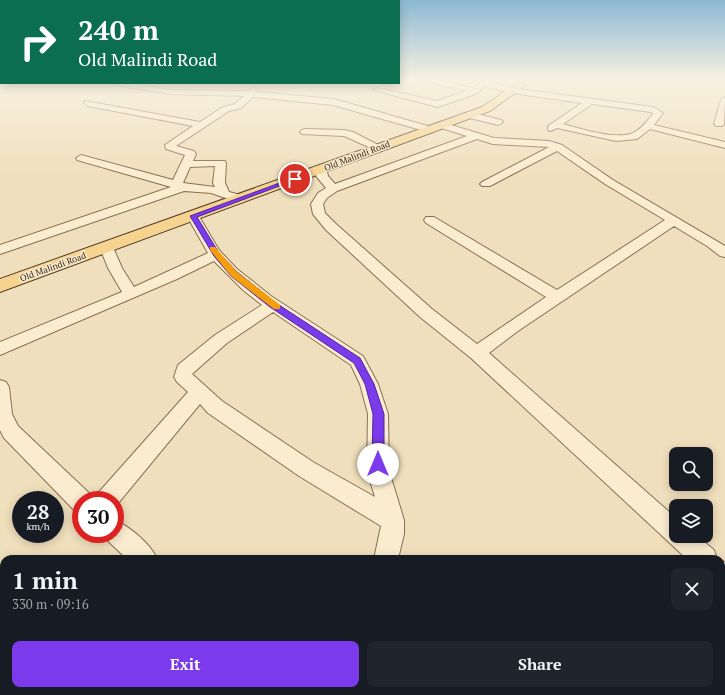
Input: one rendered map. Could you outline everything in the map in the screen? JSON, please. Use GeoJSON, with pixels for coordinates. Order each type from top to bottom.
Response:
{"type":"FeatureCollection","features":[{"type":"Feature","properties":{"kind":"main road","name":"Old Malindi Road"},"geometry":{"type":"LineString","coordinates":[[2,282],[107,248],[322,169],[377,147],[475,112]]}},
{"type":"Feature","properties":{"kind":"street"},"geometry":{"type":"LineString","coordinates":[[137,112],[202,125]]}},
{"type":"Feature","properties":{"kind":"street"},"geometry":{"type":"LineString","coordinates":[[180,186],[190,153],[169,146],[177,138],[202,125],[221,112]]}},
{"type":"Feature","properties":{"kind":"street"},"geometry":{"type":"LineString","coordinates":[[376,112],[493,141],[549,144],[558,147],[609,182],[712,243],[725,253]]}},
{"type":"Feature","properties":{"kind":"street"},"geometry":{"type":"LineString","coordinates":[[527,142],[558,125],[575,112]]}},
{"type":"Feature","properties":{"kind":"street"},"geometry":{"type":"LineString","coordinates":[[558,125],[574,130],[616,138],[630,144],[635,143],[634,137],[648,126],[657,115],[656,112]]}},
{"type":"Feature","properties":{"kind":"street"},"geometry":{"type":"LineString","coordinates":[[720,124],[722,112]]}},
{"type":"Feature","properties":{"kind":"street"},"geometry":{"type":"LineString","coordinates":[[469,115],[498,122]]}},
{"type":"Feature","properties":{"kind":"street"},"geometry":{"type":"LineString","coordinates":[[648,126],[725,144]]}},
{"type":"Feature","properties":{"kind":"street"},"geometry":{"type":"LineString","coordinates":[[305,132],[344,133],[352,135],[377,147]]}},
{"type":"Feature","properties":{"kind":"street"},"geometry":{"type":"LineString","coordinates":[[476,136],[333,189],[318,200],[318,208],[324,220],[426,313],[477,353],[669,527]]}},
{"type":"Feature","properties":{"kind":"street"},"geometry":{"type":"LineString","coordinates":[[486,184],[558,147]]}},
{"type":"Feature","properties":{"kind":"street"},"geometry":{"type":"LineString","coordinates":[[81,158],[180,186],[224,193],[240,199]]}},
{"type":"Feature","properties":{"kind":"street"},"geometry":{"type":"LineString","coordinates":[[187,164],[222,163],[219,183],[224,193]]}},
{"type":"Feature","properties":{"kind":"street"},"geometry":{"type":"LineString","coordinates":[[322,169],[322,176],[333,189]]}},
{"type":"Feature","properties":{"kind":"street"},"geometry":{"type":"LineString","coordinates":[[0,250],[180,186]]}},
{"type":"Feature","properties":{"kind":"street"},"geometry":{"type":"LineString","coordinates":[[194,216],[216,254],[234,274],[273,305],[357,361],[362,369],[369,384],[378,414],[378,471],[393,520],[392,534],[387,555]]}},
{"type":"Feature","properties":{"kind":"street"},"geometry":{"type":"LineString","coordinates":[[430,220],[558,298]]}},
{"type":"Feature","properties":{"kind":"street"},"geometry":{"type":"LineString","coordinates":[[477,353],[674,220]]}},
{"type":"Feature","properties":{"kind":"street"},"geometry":{"type":"LineString","coordinates":[[107,248],[115,268],[130,293]]}},
{"type":"Feature","properties":{"kind":"street"},"geometry":{"type":"LineString","coordinates":[[0,349],[216,254]]}},
{"type":"Feature","properties":{"kind":"street"},"geometry":{"type":"LineString","coordinates":[[273,305],[221,339],[184,370],[183,377],[216,407],[306,469],[393,520]]}},
{"type":"Feature","properties":{"kind":"street"},"geometry":{"type":"LineString","coordinates":[[0,386],[1,416],[10,432],[72,492]]}},
{"type":"Feature","properties":{"kind":"street"},"geometry":{"type":"LineString","coordinates":[[115,491],[200,391]]}},
{"type":"Feature","properties":{"kind":"street"},"geometry":{"type":"LineString","coordinates":[[124,540],[141,555]]}},
{"type":"Feature","properties":{"kind":"street"},"geometry":{"type":"LineString","coordinates":[[688,543],[701,555]]}},
{"type":"Feature","properties":{"kind":"slow traffic"},"geometry":{"type":"LineString","coordinates":[[213,249],[234,274],[277,307]]}},
{"type":"Feature","properties":{"kind":"route"},"geometry":{"type":"LineString","coordinates":[[295,179],[194,216],[216,254],[234,274],[273,305],[357,361],[369,384],[378,414],[378,464]]}}]}
